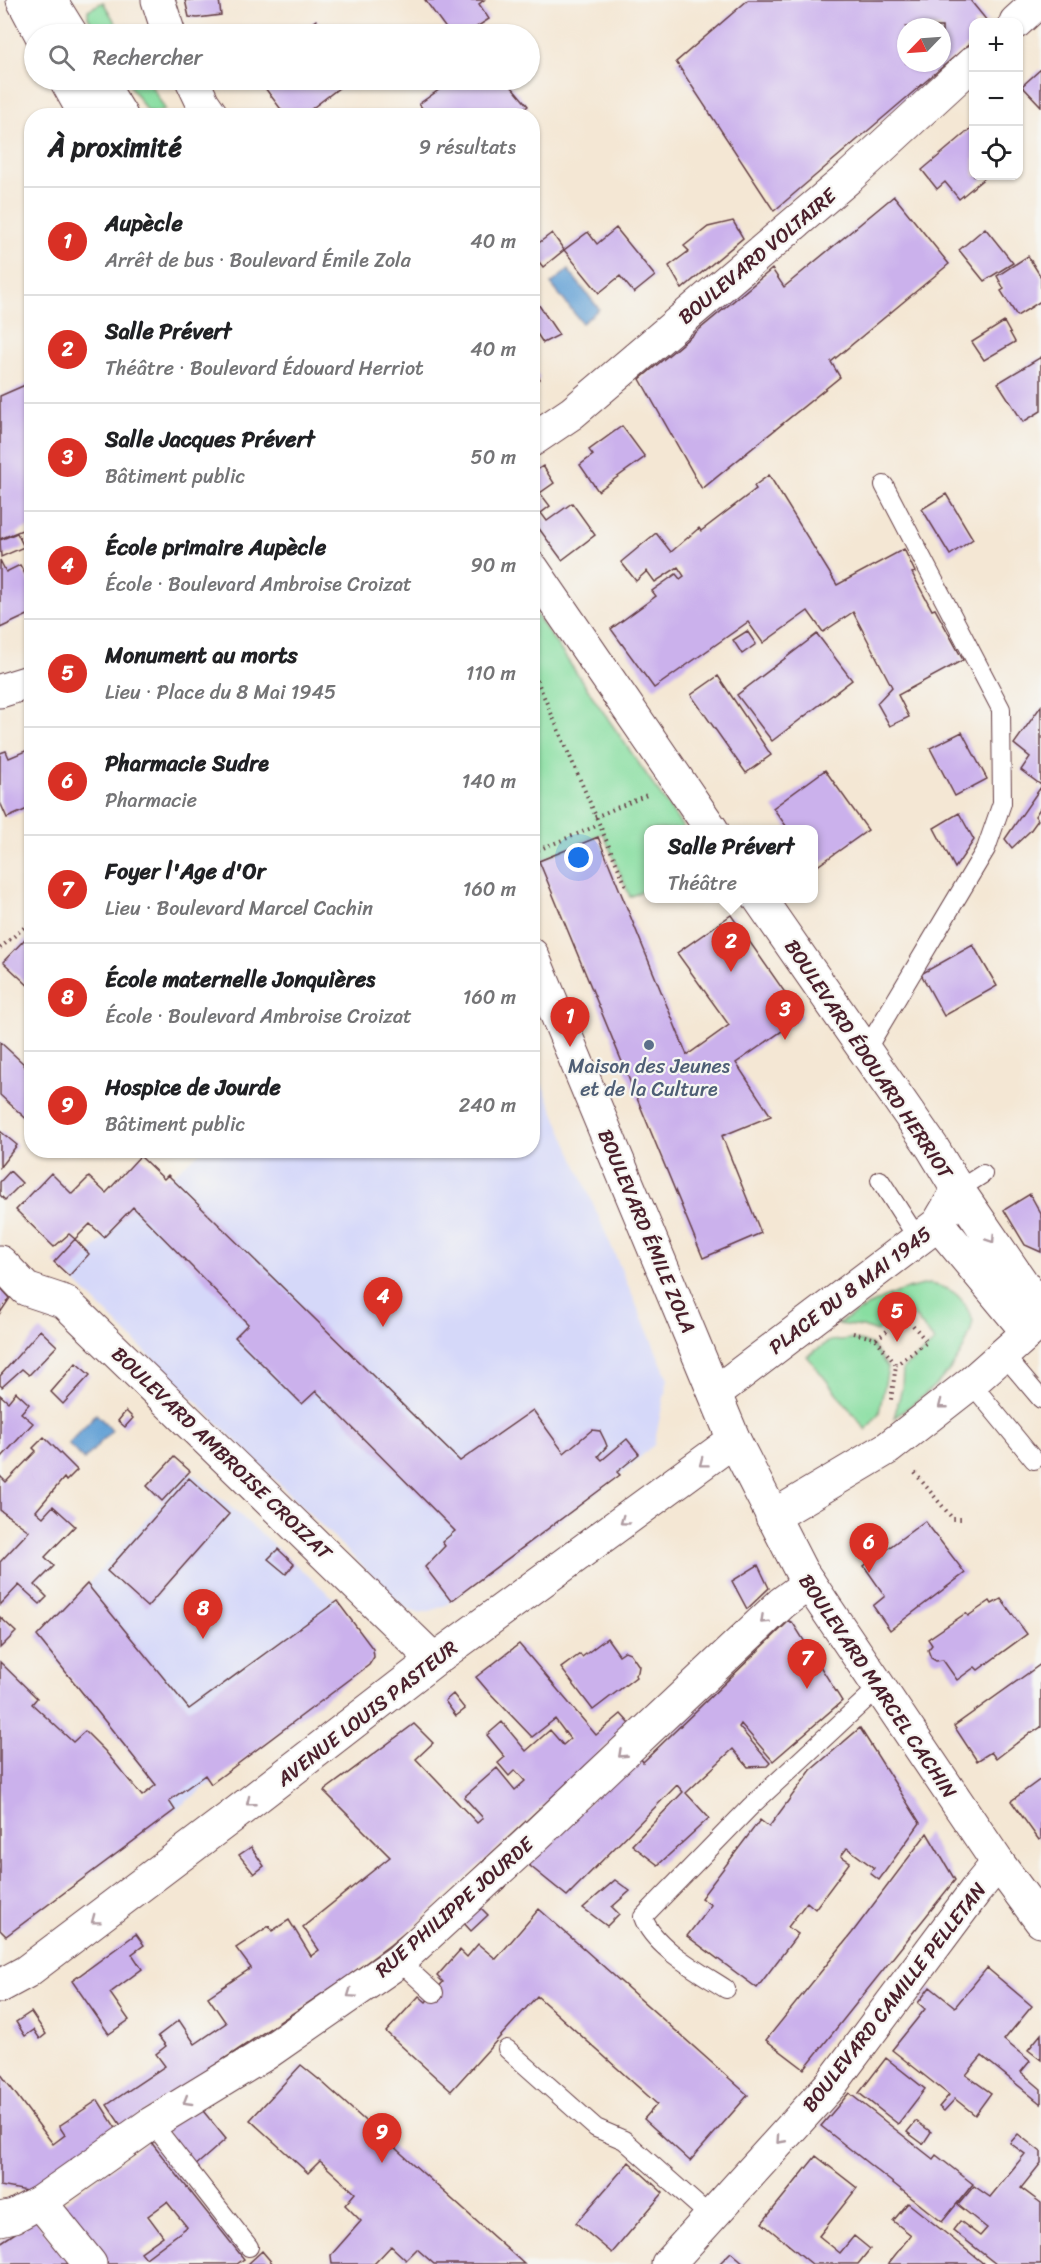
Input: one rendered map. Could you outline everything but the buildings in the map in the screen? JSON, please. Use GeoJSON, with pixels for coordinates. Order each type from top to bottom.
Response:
{"type":"FeatureCollection","features":[{"type":"Feature","properties":{"kind":"street"},"geometry":{"type":"LineString","coordinates":[[158,0],[166,24]]}},
{"type":"Feature","properties":{"kind":"street"},"geometry":{"type":"LineString","coordinates":[[1020,18],[1040,0]]}},
{"type":"Feature","properties":{"kind":"street"},"geometry":{"type":"LineString","coordinates":[[42,24],[45,1]]}},
{"type":"Feature","properties":{"kind":"street"},"geometry":{"type":"LineString","coordinates":[[45,1],[63,24]]}},
{"type":"Feature","properties":{"kind":"street","name":"BOULEVARD VOLTAIRE"},"geometry":{"type":"LineString","coordinates":[[540,435],[572,413],[838,187],[969,67]]}},
{"type":"Feature","properties":{"kind":"street"},"geometry":{"type":"LineString","coordinates":[[72,90],[82,108]]}},
{"type":"Feature","properties":{"kind":"street"},"geometry":{"type":"LineString","coordinates":[[105,90],[116,108]]}},
{"type":"Feature","properties":{"kind":"street"},"geometry":{"type":"LineString","coordinates":[[540,580],[709,825]]}},
{"type":"Feature","properties":{"kind":"street"},"geometry":{"type":"LineString","coordinates":[[0,691],[24,684]]}},
{"type":"Feature","properties":{"kind":"street","name":"BOULEVARD ÉDOUARD HERRIOT"},"geometry":{"type":"LineString","coordinates":[[763,903],[932,1147],[971,1182],[1036,1321]]}},
{"type":"Feature","properties":{"kind":"street","name":"BOULEVARD ÉMILE ZOLA"},"geometry":{"type":"LineString","coordinates":[[540,974],[735,1440]]}},
{"type":"Feature","properties":{"kind":"street","name":"BOULEVARD ÉDOUARD HERRIOT"},"geometry":{"type":"LineString","coordinates":[[928,1231],[971,1182]]}},
{"type":"Feature","properties":{"kind":"street","name":"PLACE DU 8 MAI 1945"},"geometry":{"type":"LineString","coordinates":[[715,1393],[928,1231],[1036,1321]]}},
{"type":"Feature","properties":{"kind":"street","name":"BOULEVARD AMBROISE CROIZAT"},"geometry":{"type":"LineString","coordinates":[[0,1262],[26,1289],[65,1302],[434,1660]]}},
{"type":"Feature","properties":{"kind":"street"},"geometry":{"type":"LineString","coordinates":[[772,1517],[875,1456],[971,1383],[1036,1321]]}},
{"type":"Feature","properties":{"kind":"street","name":"AVENUE LOUIS PASTEUR"},"geometry":{"type":"LineString","coordinates":[[0,1986],[26,1972],[434,1660],[735,1440]]}},
{"type":"Feature","properties":{"kind":"street","name":"BOULEVARD MARCEL CACHIN"},"geometry":{"type":"LineString","coordinates":[[735,1440],[772,1517],[809,1583],[878,1688],[1041,1922]]}},
{"type":"Feature","properties":{"kind":"street","name":"RUE PHILIPPE JOURDE"},"geometry":{"type":"LineString","coordinates":[[0,2219],[14,2216],[40,2202],[152,2123],[265,2054],[399,1961],[782,1603],[809,1583]]}},
{"type":"Feature","properties":{"kind":"street","name":"BOULEVARD CAMILLE PELLETAN"},"geometry":{"type":"LineString","coordinates":[[668,2264],[832,2083],[998,1863]]}},
{"type":"Feature","properties":{"kind":"street"},"geometry":{"type":"LineString","coordinates":[[40,2202],[90,2264]]}},
{"type":"Feature","properties":{"kind":"lane"},"geometry":{"type":"LineString","coordinates":[[866,1050],[986,849],[1002,803],[1001,709],[884,485]]}},
{"type":"Feature","properties":{"kind":"lane"},"geometry":{"type":"LineString","coordinates":[[880,1180],[928,1231]]}},
{"type":"Feature","properties":{"kind":"lane"},"geometry":{"type":"LineString","coordinates":[[1002,1353],[1041,1399]]}},
{"type":"Feature","properties":{"kind":"lane"},"geometry":{"type":"LineString","coordinates":[[971,1383],[1034,1460]]}},
{"type":"Feature","properties":{"kind":"lane"},"geometry":{"type":"LineString","coordinates":[[726,1989],[671,1951],[647,1928],[643,1917],[751,1806],[878,1688]]}},
{"type":"Feature","properties":{"kind":"lane"},"geometry":{"type":"LineString","coordinates":[[399,1961],[434,1993]]}},
{"type":"Feature","properties":{"kind":"lane"},"geometry":{"type":"LineString","coordinates":[[507,2049],[596,2128],[624,2140],[711,2217]]}},
{"type":"Feature","properties":{"kind":"lane"},"geometry":{"type":"LineString","coordinates":[[152,2123],[249,2247]]}},
{"type":"Feature","properties":{"kind":"path"},"geometry":{"type":"LineString","coordinates":[[540,686],[627,888]]}},
{"type":"Feature","properties":{"kind":"path"},"geometry":{"type":"LineString","coordinates":[[595,817],[652,794]]}},
{"type":"Feature","properties":{"kind":"path"},"geometry":{"type":"LineString","coordinates":[[540,849],[599,825]]}},
{"type":"Feature","properties":{"kind":"path"},"geometry":{"type":"LineString","coordinates":[[0,948],[24,928]]}},
{"type":"Feature","properties":{"kind":"path"},"geometry":{"type":"LineString","coordinates":[[876,1339],[906,1317],[927,1342],[896,1365]]}},
{"type":"Feature","properties":{"kind":"path"},"geometry":{"type":"LineString","coordinates":[[842,1333],[854,1333],[876,1339],[896,1365],[890,1409]]}},
{"type":"Feature","properties":{"kind":"path"},"geometry":{"type":"LineString","coordinates":[[907,1479],[916,1472],[953,1519],[961,1519]]}},
{"type":"Feature","properties":{"kind":"shaded area"},"geometry":{"type":"Polygon","coordinates":[[[540,1079],[668,1379],[654,1445],[620,1475],[446,1605],[418,1613],[404,1607],[69,1276],[133,1207],[168,1175],[170,1177],[193,1158],[540,1158],[540,1079]]]}},
{"type":"Feature","properties":{"kind":"shaded area"},"geometry":{"type":"Polygon","coordinates":[[[190,1471],[337,1601],[373,1649],[374,1657],[328,1695],[175,1810],[37,1636],[76,1597],[190,1471]]]}},
{"type":"Feature","properties":{"kind":"green space"},"geometry":{"type":"Polygon","coordinates":[[[103,2],[116,24],[92,24],[88,17],[88,10],[103,2]]]}},
{"type":"Feature","properties":{"kind":"green space"},"geometry":{"type":"Polygon","coordinates":[[[133,90],[154,90],[164,108],[145,108],[133,90]]]}},
{"type":"Feature","properties":{"kind":"green space"},"geometry":{"type":"Polygon","coordinates":[[[540,620],[681,825],[644,825],[644,890],[630,897],[603,833],[540,861],[540,620]]]}},
{"type":"Feature","properties":{"kind":"green space"},"geometry":{"type":"Polygon","coordinates":[[[929,1284],[945,1288],[957,1295],[966,1306],[973,1321],[954,1365],[932,1388],[894,1418],[902,1388],[903,1368],[935,1342],[908,1308],[876,1332],[863,1327],[837,1324],[892,1295],[929,1284]]]}},
{"type":"Feature","properties":{"kind":"green space"},"geometry":{"type":"Polygon","coordinates":[[[851,1339],[871,1344],[888,1368],[879,1413],[866,1430],[807,1356],[830,1341],[851,1339]]]}},
{"type":"Feature","properties":{"kind":"water"},"geometry":{"type":"Polygon","coordinates":[[[568,270],[599,309],[582,323],[551,284],[568,270]]]}},
{"type":"Feature","properties":{"kind":"water"},"geometry":{"type":"Polygon","coordinates":[[[96,1414],[112,1430],[84,1460],[68,1444],[96,1414]]]}},
{"type":"Feature","properties":{"kind":"place","name":"Salle Prévert"},"geometry":{"type":"Point","coordinates":[731,972]}},
{"type":"Feature","properties":{"kind":"place","name":"Salle Jacques Prévert"},"geometry":{"type":"Point","coordinates":[785,1040]}},
{"type":"Feature","properties":{"kind":"place","name":"Maison des Jeunes et de la Culture"},"geometry":{"type":"Point","coordinates":[649,1045]}},
{"type":"Feature","properties":{"kind":"place","name":"Aupècle"},"geometry":{"type":"Point","coordinates":[570,1047]}},
{"type":"Feature","properties":{"kind":"place","name":"École primaire Aupècle"},"geometry":{"type":"Point","coordinates":[383,1327]}},
{"type":"Feature","properties":{"kind":"place","name":"Monument au morts"},"geometry":{"type":"Point","coordinates":[897,1342]}},
{"type":"Feature","properties":{"kind":"place","name":"Pharmacie Sudre"},"geometry":{"type":"Point","coordinates":[869,1573]}},
{"type":"Feature","properties":{"kind":"place","name":"École maternelle Jonquières"},"geometry":{"type":"Point","coordinates":[203,1639]}},
{"type":"Feature","properties":{"kind":"place","name":"Foyer l'Age d'Or"},"geometry":{"type":"Point","coordinates":[807,1689]}},
{"type":"Feature","properties":{"kind":"place","name":"Hospice de Jourde"},"geometry":{"type":"Point","coordinates":[382,2163]}}]}
